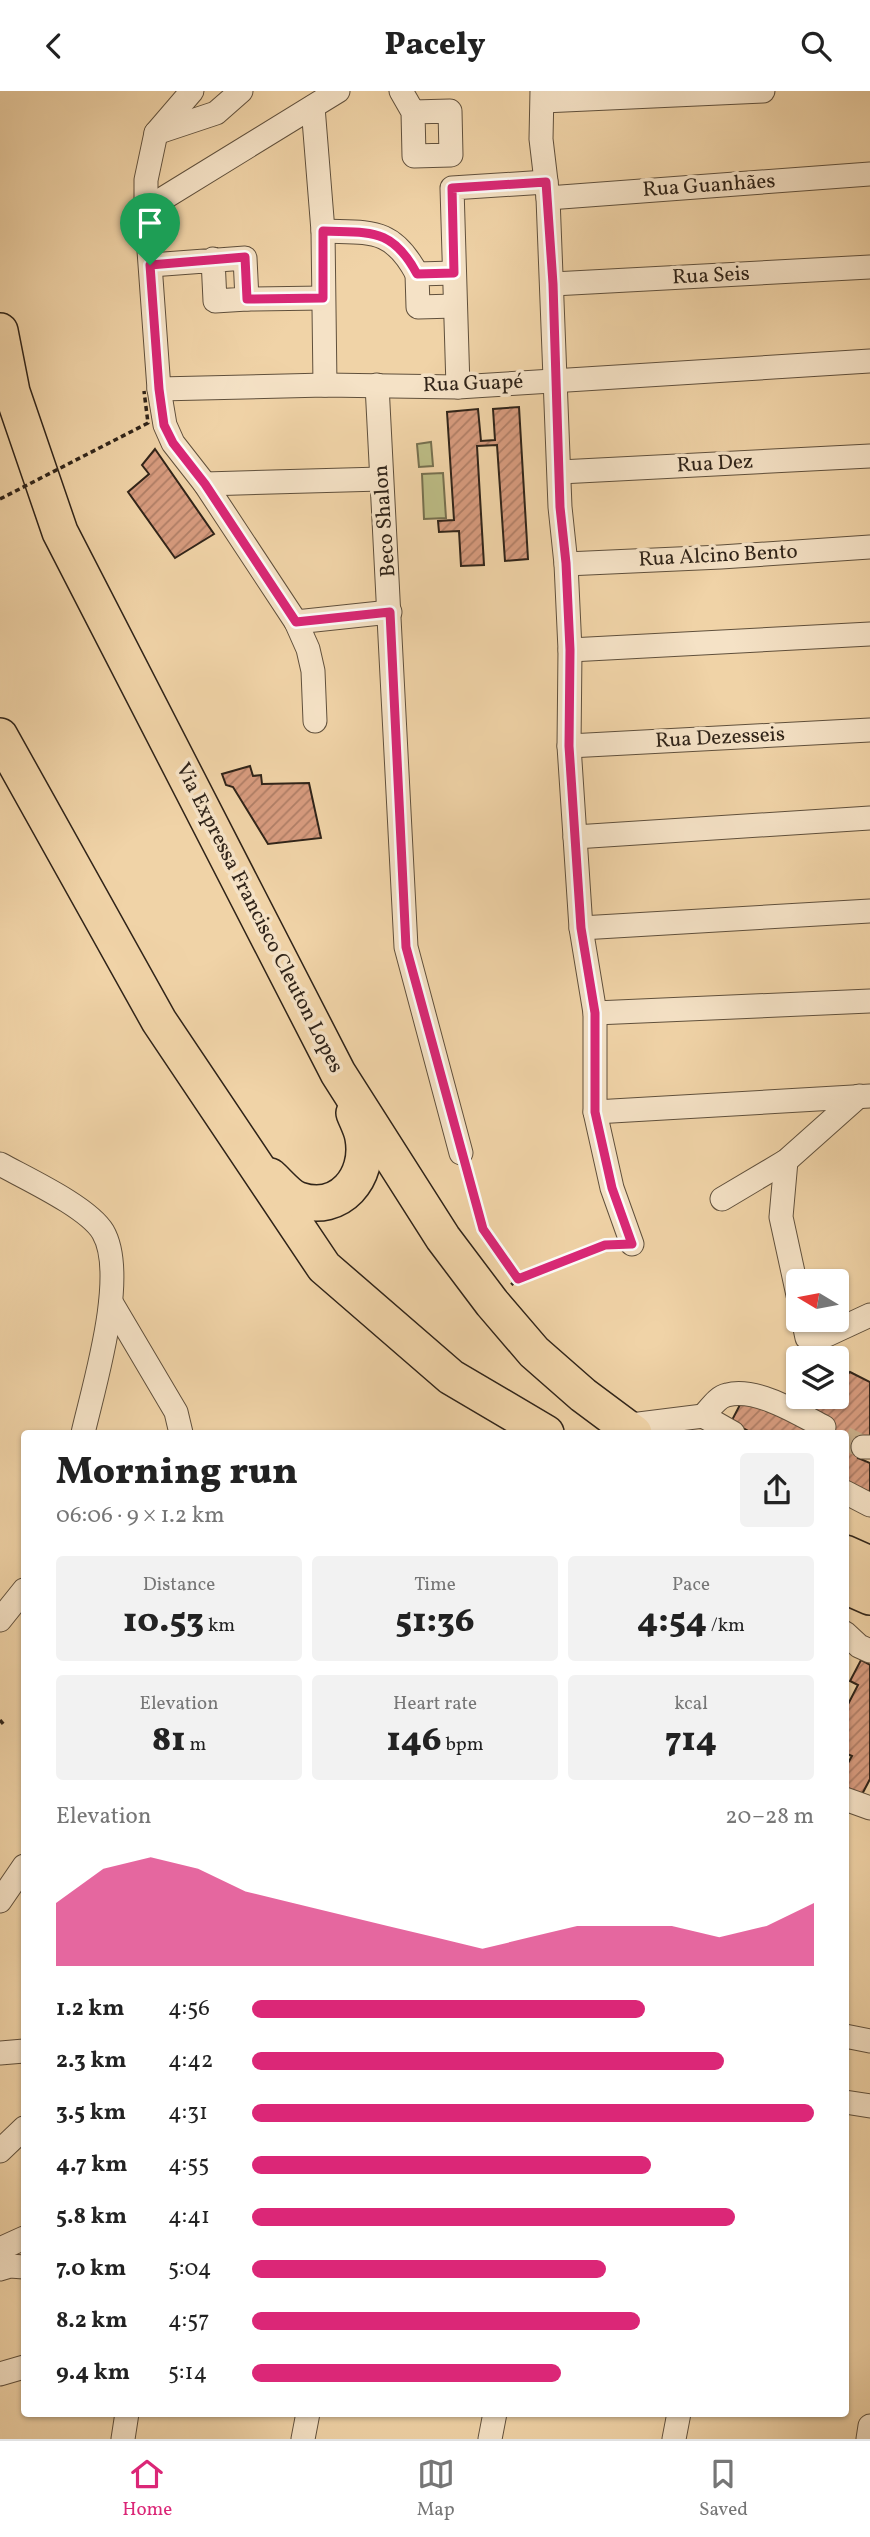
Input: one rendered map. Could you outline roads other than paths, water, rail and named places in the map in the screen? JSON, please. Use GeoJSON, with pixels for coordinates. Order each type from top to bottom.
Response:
{"type":"FeatureCollection","features":[{"type":"Feature","properties":{"kind":"highway","name":"Via Expressa Francisco Cleuton Lopes"},"geometry":{"type":"LineString","coordinates":[[0,331],[12,392],[60,532],[338,1073],[443,1238],[492,1303],[534,1352],[629,1430]]}},
{"type":"Feature","properties":{"kind":"highway"},"geometry":{"type":"LineString","coordinates":[[0,434],[60,532]]}},
{"type":"Feature","properties":{"kind":"highway"},"geometry":{"type":"LineString","coordinates":[[0,736],[159,1021],[324,1267],[451,1377],[541,1430]]}},
{"type":"Feature","properties":{"kind":"highway"},"geometry":{"type":"LineString","coordinates":[[254,1162],[298,1200],[324,1203],[341,1196],[355,1185],[363,1157],[363,1138],[338,1073]]}},
{"type":"Feature","properties":{"kind":"highway"},"geometry":{"type":"LineString","coordinates":[[849,1555],[870,1564]]}},
{"type":"Feature","properties":{"kind":"highway"},"geometry":{"type":"LineString","coordinates":[[849,1587],[870,1597]]}},
{"type":"Feature","properties":{"kind":"street"},"geometry":{"type":"LineString","coordinates":[[192,91],[156,133],[146,180],[151,390],[173,443],[205,484],[296,622],[308,649],[313,671],[315,721]]}},
{"type":"Feature","properties":{"kind":"street"},"geometry":{"type":"LineString","coordinates":[[156,133],[216,113],[241,91]]}},
{"type":"Feature","properties":{"kind":"street"},"geometry":{"type":"LineString","coordinates":[[146,209],[338,91]]}},
{"type":"Feature","properties":{"kind":"street"},"geometry":{"type":"LineString","coordinates":[[401,91],[413,112],[414,156],[451,155]]}},
{"type":"Feature","properties":{"kind":"street"},"geometry":{"type":"LineString","coordinates":[[632,1244],[612,1188],[595,1112],[595,1013],[581,928],[569,746],[570,650],[560,507],[553,284],[541,139],[543,96],[763,91]]}},
{"type":"Feature","properties":{"kind":"street"},"geometry":{"type":"LineString","coordinates":[[313,107],[323,231],[325,385]]}},
{"type":"Feature","properties":{"kind":"street"},"geometry":{"type":"LineString","coordinates":[[413,112],[450,111],[458,387]]}},
{"type":"Feature","properties":{"kind":"street","name":"Rua Guanhães"},"geometry":{"type":"LineString","coordinates":[[452,188],[547,190],[870,174]]}},
{"type":"Feature","properties":{"kind":"street"},"geometry":{"type":"LineString","coordinates":[[323,231],[380,235],[396,244],[417,274],[418,307],[455,306]]}},
{"type":"Feature","properties":{"kind":"street"},"geometry":{"type":"LineString","coordinates":[[150,265],[245,257],[247,299]]}},
{"type":"Feature","properties":{"kind":"street"},"geometry":{"type":"LineString","coordinates":[[213,259],[215,301],[323,298]]}},
{"type":"Feature","properties":{"kind":"street","name":"Rua Seis"},"geometry":{"type":"LineString","coordinates":[[553,284],[870,267]]}},
{"type":"Feature","properties":{"kind":"street"},"geometry":{"type":"LineString","coordinates":[[417,274],[454,273]]}},
{"type":"Feature","properties":{"kind":"street","name":"Rua Guapé"},"geometry":{"type":"LineString","coordinates":[[151,390],[325,385],[458,387],[870,361]]}},
{"type":"Feature","properties":{"kind":"street","name":"Beco Shalon"},"geometry":{"type":"LineString","coordinates":[[377,386],[406,947],[461,1153]]}},
{"type":"Feature","properties":{"kind":"street","name":"Rua Dez"},"geometry":{"type":"LineString","coordinates":[[560,472],[870,456]]}},
{"type":"Feature","properties":{"kind":"street"},"geometry":{"type":"LineString","coordinates":[[205,484],[382,478]]}},
{"type":"Feature","properties":{"kind":"street","name":"Rua Alcino Bento"},"geometry":{"type":"LineString","coordinates":[[566,563],[721,557],[870,547]]}},
{"type":"Feature","properties":{"kind":"street"},"geometry":{"type":"LineString","coordinates":[[296,622],[390,612]]}},
{"type":"Feature","properties":{"kind":"street"},"geometry":{"type":"LineString","coordinates":[[570,650],[870,634]]}},
{"type":"Feature","properties":{"kind":"street","name":"Rua Dezesseis"},"geometry":{"type":"LineString","coordinates":[[569,746],[870,730]]}},
{"type":"Feature","properties":{"kind":"street"},"geometry":{"type":"LineString","coordinates":[[575,837],[870,818]]}},
{"type":"Feature","properties":{"kind":"street"},"geometry":{"type":"LineString","coordinates":[[581,928],[870,911]]}},
{"type":"Feature","properties":{"kind":"street"},"geometry":{"type":"LineString","coordinates":[[595,1013],[870,1001]]}},
{"type":"Feature","properties":{"kind":"street"},"geometry":{"type":"LineString","coordinates":[[595,1112],[864,1096]]}},
{"type":"Feature","properties":{"kind":"street"},"geometry":{"type":"LineString","coordinates":[[722,1199],[786,1161],[864,1096]]}},
{"type":"Feature","properties":{"kind":"street"},"geometry":{"type":"LineString","coordinates":[[786,1161],[781,1217],[792,1269]]}},
{"type":"Feature","properties":{"kind":"street"},"geometry":{"type":"LineString","coordinates":[[0,1164],[80,1210],[103,1231],[112,1262],[111,1301],[84,1430]]}},
{"type":"Feature","properties":{"kind":"street"},"geometry":{"type":"LineString","coordinates":[[111,1301],[176,1412],[180,1430]]}},
{"type":"Feature","properties":{"kind":"street"},"geometry":{"type":"LineString","coordinates":[[849,1325],[870,1315]]}},
{"type":"Feature","properties":{"kind":"street"},"geometry":{"type":"LineString","coordinates":[[806,1332],[807,1338],[833,1332]]}},
{"type":"Feature","properties":{"kind":"street"},"geometry":{"type":"LineString","coordinates":[[629,1430],[703,1416],[718,1399],[728,1394],[749,1395],[773,1401],[824,1427]]}},
{"type":"Feature","properties":{"kind":"street"},"geometry":{"type":"LineString","coordinates":[[703,1416],[728,1430]]}},
{"type":"Feature","properties":{"kind":"street"},"geometry":{"type":"LineString","coordinates":[[849,1494],[870,1505]]}},
{"type":"Feature","properties":{"kind":"street"},"geometry":{"type":"LineString","coordinates":[[0,1621],[21,1594]]}},
{"type":"Feature","properties":{"kind":"street"},"geometry":{"type":"LineString","coordinates":[[849,1637],[870,1651]]}},
{"type":"Feature","properties":{"kind":"street"},"geometry":{"type":"LineString","coordinates":[[849,1800],[870,1808]]}},
{"type":"Feature","properties":{"kind":"street"},"geometry":{"type":"LineString","coordinates":[[12,1895],[21,1873]]}},
{"type":"Feature","properties":{"kind":"street"},"geometry":{"type":"LineString","coordinates":[[849,2037],[870,2041]]}},
{"type":"Feature","properties":{"kind":"street"},"geometry":{"type":"LineString","coordinates":[[0,2053],[21,2050]]}},
{"type":"Feature","properties":{"kind":"street"},"geometry":{"type":"LineString","coordinates":[[849,2103],[870,2106]]}},
{"type":"Feature","properties":{"kind":"street"},"geometry":{"type":"LineString","coordinates":[[0,2151],[21,2131]]}},
{"type":"Feature","properties":{"kind":"street"},"geometry":{"type":"LineString","coordinates":[[0,2249],[21,2239]]}},
{"type":"Feature","properties":{"kind":"street"},"geometry":{"type":"LineString","coordinates":[[0,2269],[21,2267]]}},
{"type":"Feature","properties":{"kind":"street"},"geometry":{"type":"LineString","coordinates":[[0,2374],[21,2368]]}},
{"type":"Feature","properties":{"kind":"street"},"geometry":{"type":"LineString","coordinates":[[123,2439],[126,2417]]}},
{"type":"Feature","properties":{"kind":"street"},"geometry":{"type":"LineString","coordinates":[[303,2439],[307,2417]]}},
{"type":"Feature","properties":{"kind":"street"},"geometry":{"type":"LineString","coordinates":[[491,2439],[494,2417]]}},
{"type":"Feature","properties":{"kind":"street"},"geometry":{"type":"LineString","coordinates":[[674,2439],[678,2417]]}},
{"type":"Feature","properties":{"kind":"street"},"geometry":{"type":"LineString","coordinates":[[868,2439],[870,2426]]}},
{"type":"Feature","properties":{"kind":"tunnel"},"geometry":{"type":"LineString","coordinates":[[849,1440],[863,1447]]}}]}
